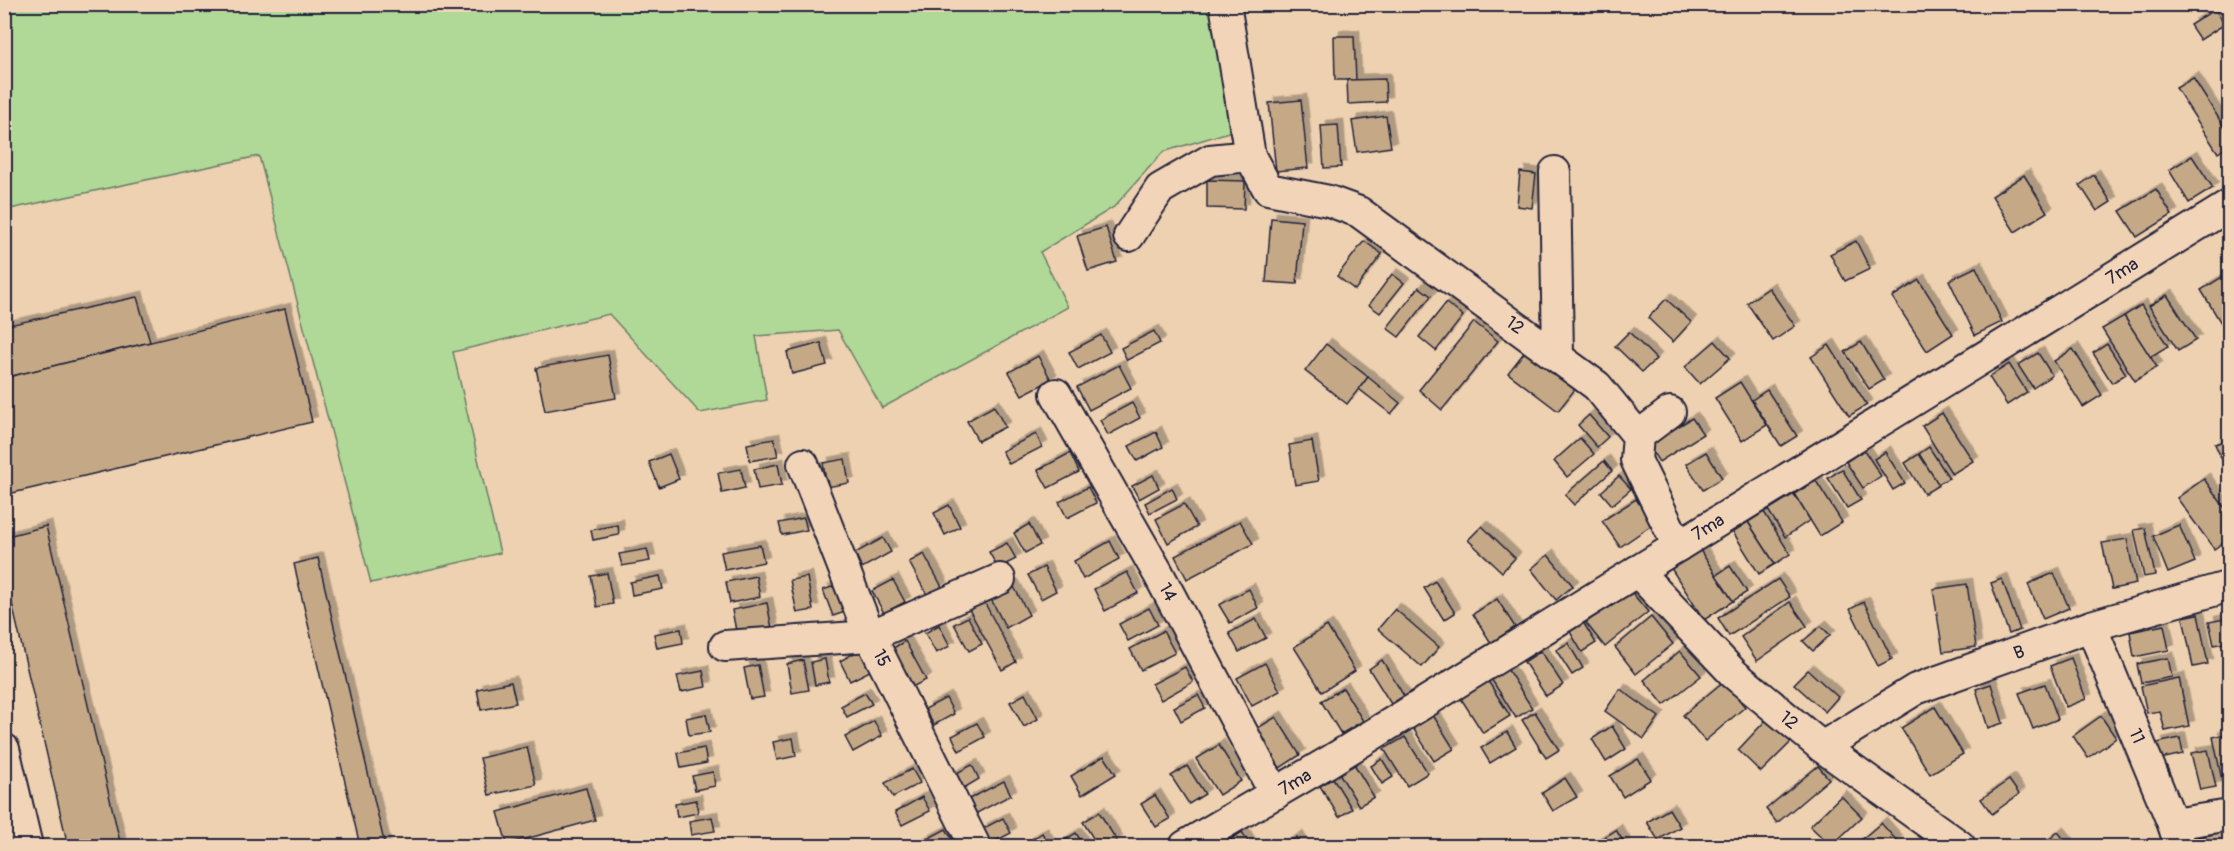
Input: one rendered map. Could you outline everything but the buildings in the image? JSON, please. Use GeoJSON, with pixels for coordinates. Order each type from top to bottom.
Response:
{"type":"FeatureCollection","features":[{"type":"Feature","properties":{"kind":"street"},"geometry":{"type":"LineString","coordinates":[[1129,236],[1160,189],[1210,160],[1250,156],[1225,4]]}},
{"type":"Feature","properties":{"kind":"street","name":"12"},"geometry":{"type":"LineString","coordinates":[[1250,156],[1268,189],[1329,201],[1359,212],[1597,386],[1638,436]]}},
{"type":"Feature","properties":{"kind":"street"},"geometry":{"type":"LineString","coordinates":[[1555,172],[1558,357]]}},
{"type":"Feature","properties":{"kind":"street","name":"7ma"},"geometry":{"type":"LineString","coordinates":[[1185,846],[1275,794],[1637,572],[2229,205]]}},
{"type":"Feature","properties":{"kind":"street","name":"14"},"geometry":{"type":"LineString","coordinates":[[1056,394],[1158,573],[1275,794]]}},
{"type":"Feature","properties":{"kind":"street"},"geometry":{"type":"LineString","coordinates":[[1670,412],[1638,436],[1636,460],[1678,546]]}},
{"type":"Feature","properties":{"kind":"street","name":"15"},"geometry":{"type":"LineString","coordinates":[[803,464],[870,636],[975,846]]}},
{"type":"Feature","properties":{"kind":"street","name":"12"},"geometry":{"type":"LineString","coordinates":[[1637,572],[1734,674],[1822,747],[1960,846]]}},
{"type":"Feature","properties":{"kind":"street"},"geometry":{"type":"LineString","coordinates":[[725,646],[870,636],[1000,579]]}},
{"type":"Feature","properties":{"kind":"street","name":"B"},"geometry":{"type":"LineString","coordinates":[[1822,747],[1916,689],[2091,626],[2229,586]]}},
{"type":"Feature","properties":{"kind":"street","name":"11"},"geometry":{"type":"LineString","coordinates":[[2091,626],[2176,835]]}},
{"type":"Feature","properties":{"kind":"street"},"geometry":{"type":"LineString","coordinates":[[4,749],[27,846]]}},
{"type":"Feature","properties":{"kind":"street"},"geometry":{"type":"LineString","coordinates":[[2176,835],[2229,815]]}},
{"type":"Feature","properties":{"kind":"green space"},"geometry":{"type":"Polygon","coordinates":[[[4,5],[1229,5],[1229,132],[1163,152],[1114,207],[1040,252],[1068,307],[882,408],[838,330],[756,336],[767,400],[700,413],[609,314],[453,352],[500,553],[371,583],[259,156],[5,210],[4,5]]]}}]}
